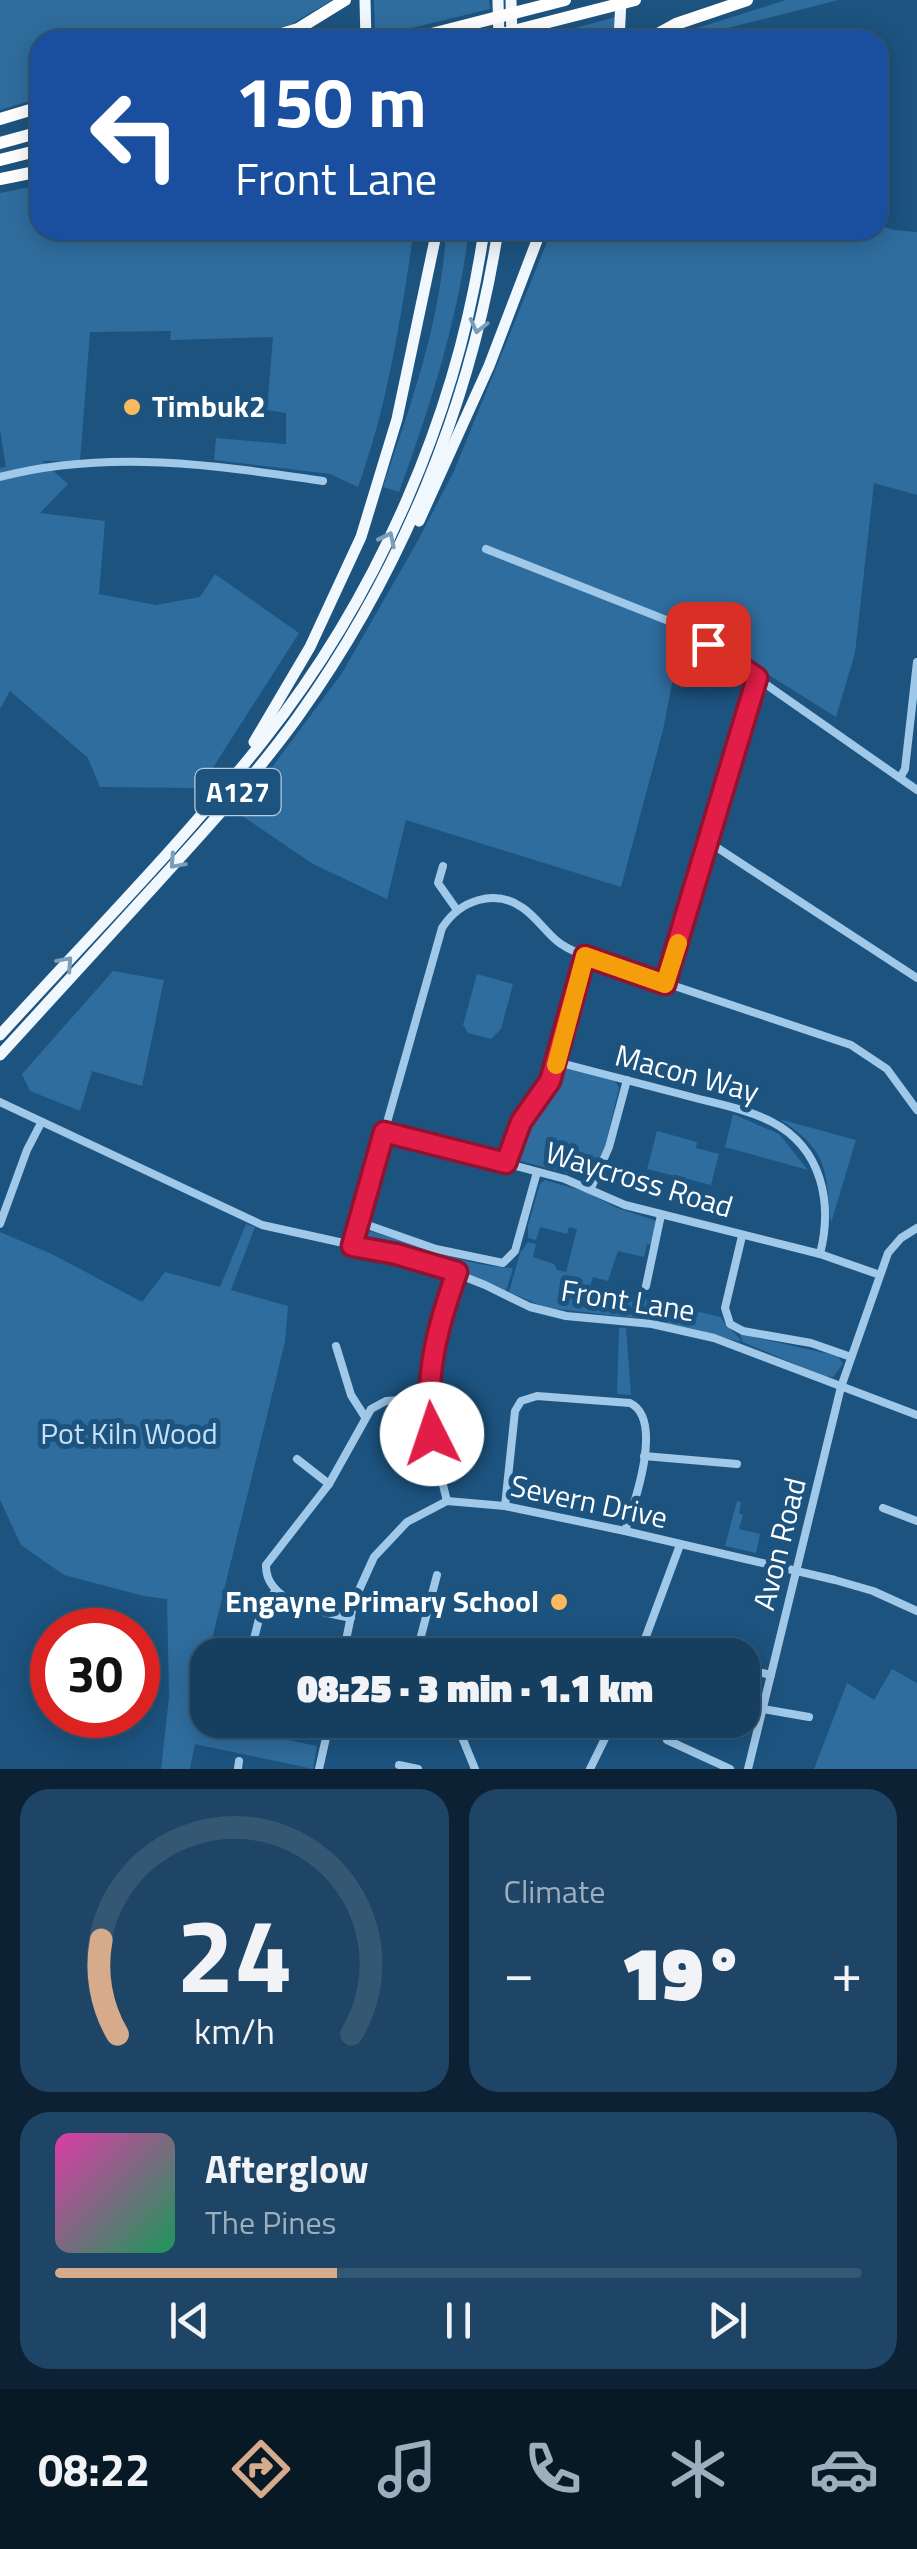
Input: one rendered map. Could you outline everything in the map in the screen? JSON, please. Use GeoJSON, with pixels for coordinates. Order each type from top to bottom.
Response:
{"type":"FeatureCollection","features":[{"type":"Feature","properties":{"kind":"highway"},"geometry":{"type":"LineString","coordinates":[[295,30],[345,0]]}},
{"type":"Feature","properties":{"kind":"highway"},"geometry":{"type":"LineString","coordinates":[[365,0],[366,30]]}},
{"type":"Feature","properties":{"kind":"highway"},"geometry":{"type":"LineString","coordinates":[[498,0],[498,30]]}},
{"type":"Feature","properties":{"kind":"highway"},"geometry":{"type":"LineString","coordinates":[[511,0],[512,30]]}},
{"type":"Feature","properties":{"kind":"highway"},"geometry":{"type":"LineString","coordinates":[[447,30],[565,0]]}},
{"type":"Feature","properties":{"kind":"highway"},"geometry":{"type":"LineString","coordinates":[[620,30],[621,0]]}},
{"type":"Feature","properties":{"kind":"highway"},"geometry":{"type":"LineString","coordinates":[[517,30],[635,0]]}},
{"type":"Feature","properties":{"kind":"highway"},"geometry":{"type":"LineString","coordinates":[[665,30],[747,0]]}},
{"type":"Feature","properties":{"kind":"highway"},"geometry":{"type":"LineString","coordinates":[[0,119],[30,110]]}},
{"type":"Feature","properties":{"kind":"highway"},"geometry":{"type":"LineString","coordinates":[[0,143],[30,135]]}},
{"type":"Feature","properties":{"kind":"highway"},"geometry":{"type":"LineString","coordinates":[[0,160],[30,152]]}},
{"type":"Feature","properties":{"kind":"highway"},"geometry":{"type":"LineString","coordinates":[[0,180],[30,172]]}},
{"type":"Feature","properties":{"kind":"highway"},"geometry":{"type":"LineString","coordinates":[[214,799],[292,680],[361,536],[396,419],[434,240]]}},
{"type":"Feature","properties":{"kind":"highway","name":"A127"},"geometry":{"type":"LineString","coordinates":[[0,1035],[214,799],[264,740],[326,651],[364,587],[396,520],[449,382],[482,240]]}},
{"type":"Feature","properties":{"kind":"highway","name":"A127"},"geometry":{"type":"LineString","coordinates":[[0,1055],[224,809],[296,719],[375,593],[424,492],[462,386],[496,240]]}},
{"type":"Feature","properties":{"kind":"highway"},"geometry":{"type":"LineString","coordinates":[[296,719],[341,661],[381,597],[446,466],[537,240]]}},
{"type":"Feature","properties":{"kind":"street"},"geometry":{"type":"LineString","coordinates":[[0,477],[29,469],[171,462],[323,481]]}},
{"type":"Feature","properties":{"kind":"street"},"geometry":{"type":"LineString","coordinates":[[486,549],[684,627],[917,790]]}},
{"type":"Feature","properties":{"kind":"street"},"geometry":{"type":"LineString","coordinates":[[900,778],[905,769],[917,662]]}},
{"type":"Feature","properties":{"kind":"street"},"geometry":{"type":"LineString","coordinates":[[665,984],[757,678]]}},
{"type":"Feature","properties":{"kind":"street"},"geometry":{"type":"LineString","coordinates":[[707,842],[917,978]]}},
{"type":"Feature","properties":{"kind":"street"},"geometry":{"type":"LineString","coordinates":[[443,866],[438,883],[457,910]]}},
{"type":"Feature","properties":{"kind":"street"},"geometry":{"type":"LineString","coordinates":[[352,1246],[442,928],[457,910],[481,899],[508,900],[526,910],[560,944],[585,956],[851,1045],[886,1069],[917,1110]]}},
{"type":"Feature","properties":{"kind":"street"},"geometry":{"type":"LineString","coordinates":[[506,1163],[515,1133],[544,1092],[557,1062],[585,956]]}},
{"type":"Feature","properties":{"kind":"street","name":"Macon Way"},"geometry":{"type":"LineString","coordinates":[[557,1062],[749,1112],[785,1129],[806,1150],[820,1173],[826,1206],[820,1254]]}},
{"type":"Feature","properties":{"kind":"street"},"geometry":{"type":"LineString","coordinates":[[591,1188],[609,1147],[626,1080]]}},
{"type":"Feature","properties":{"kind":"street","name":"Front Lane"},"geometry":{"type":"LineString","coordinates":[[0,1102],[262,1225],[396,1254],[457,1272],[530,1307],[566,1316],[652,1324],[714,1338],[760,1352],[917,1415]]}},
{"type":"Feature","properties":{"kind":"street"},"geometry":{"type":"LineString","coordinates":[[0,1224],[26,1150],[41,1123]]}},
{"type":"Feature","properties":{"kind":"street","name":"Waycross Road"},"geometry":{"type":"LineString","coordinates":[[384,1132],[538,1172],[591,1188],[625,1205],[820,1254],[880,1274]]}},
{"type":"Feature","properties":{"kind":"street"},"geometry":{"type":"LineString","coordinates":[[359,1222],[436,1249],[503,1264],[516,1251],[538,1172]]}},
{"type":"Feature","properties":{"kind":"street"},"geometry":{"type":"LineString","coordinates":[[646,1286],[662,1214]]}},
{"type":"Feature","properties":{"kind":"street","name":"Avon Road"},"geometry":{"type":"LineString","coordinates":[[748,1769],[841,1387],[880,1274],[894,1245],[917,1228]]}},
{"type":"Feature","properties":{"kind":"street"},"geometry":{"type":"LineString","coordinates":[[742,1236],[725,1308],[730,1324],[743,1331],[782,1341],[811,1343],[851,1357]]}},
{"type":"Feature","properties":{"kind":"street"},"geometry":{"type":"LineString","coordinates":[[346,1638],[367,1569],[383,1546],[407,1522],[447,1502],[434,1452],[428,1398],[436,1335],[457,1272]]}},
{"type":"Feature","properties":{"kind":"street"},"geometry":{"type":"LineString","coordinates":[[336,1346],[350,1395],[365,1417]]}},
{"type":"Feature","properties":{"kind":"street"},"geometry":{"type":"LineString","coordinates":[[505,1506],[515,1411],[520,1401],[530,1396],[636,1405],[646,1424],[644,1456],[636,1501],[625,1531]]}},
{"type":"Feature","properties":{"kind":"street"},"geometry":{"type":"LineString","coordinates":[[350,1618],[303,1605],[276,1590],[267,1579],[268,1559],[329,1484],[365,1417],[386,1402],[428,1398]]}},
{"type":"Feature","properties":{"kind":"street"},"geometry":{"type":"LineString","coordinates":[[644,1456],[737,1464]]}},
{"type":"Feature","properties":{"kind":"street"},"geometry":{"type":"LineString","coordinates":[[297,1459],[329,1484]]}},
{"type":"Feature","properties":{"kind":"street","name":"Severn Drive"},"geometry":{"type":"LineString","coordinates":[[447,1502],[505,1506],[625,1531],[874,1591],[917,1611]]}},
{"type":"Feature","properties":{"kind":"street"},"geometry":{"type":"LineString","coordinates":[[883,1508],[917,1521]]}},
{"type":"Feature","properties":{"kind":"street"},"geometry":{"type":"LineString","coordinates":[[645,1638],[680,1545]]}},
{"type":"Feature","properties":{"kind":"street"},"geometry":{"type":"LineString","coordinates":[[420,1638],[437,1575]]}},
{"type":"Feature","properties":{"kind":"street"},"geometry":{"type":"LineString","coordinates":[[254,1638],[261,1610],[276,1590]]}},
{"type":"Feature","properties":{"kind":"street"},"geometry":{"type":"LineString","coordinates":[[760,1672],[771,1675]]}},
{"type":"Feature","properties":{"kind":"street"},"geometry":{"type":"LineString","coordinates":[[763,1709],[809,1717]]}},
{"type":"Feature","properties":{"kind":"street"},"geometry":{"type":"LineString","coordinates":[[320,1769],[326,1738]]}},
{"type":"Feature","properties":{"kind":"street"},"geometry":{"type":"LineString","coordinates":[[462,1738],[475,1769]]}},
{"type":"Feature","properties":{"kind":"street"},"geometry":{"type":"LineString","coordinates":[[590,1769],[605,1738]]}},
{"type":"Feature","properties":{"kind":"street"},"geometry":{"type":"LineString","coordinates":[[667,1740],[730,1769]]}},
{"type":"Feature","properties":{"kind":"street"},"geometry":{"type":"LineString","coordinates":[[399,1765],[418,1769]]}},
{"type":"Feature","properties":{"kind":"green space"},"geometry":{"type":"Polygon","coordinates":[[[0,0],[332,0],[278,30],[30,30],[30,101],[0,110],[0,0]]]}},
{"type":"Feature","properties":{"kind":"green space"},"geometry":{"type":"Polygon","coordinates":[[[374,0],[489,0],[490,9],[404,30],[375,30],[374,0]]]}},
{"type":"Feature","properties":{"kind":"green space"},"geometry":{"type":"Polygon","coordinates":[[[786,0],[838,0],[720,30],[697,28],[786,0]]]}},
{"type":"Feature","properties":{"kind":"green space"},"geometry":{"type":"Polygon","coordinates":[[[616,17],[614,30],[567,30],[616,17]]]}},
{"type":"Feature","properties":{"kind":"green space"},"geometry":{"type":"Polygon","coordinates":[[[30,187],[30,240],[412,240],[385,392],[358,487],[330,474],[214,460],[216,438],[286,444],[286,413],[267,410],[273,337],[170,340],[171,331],[90,332],[80,461],[42,461],[68,484],[40,513],[105,521],[99,594],[156,605],[200,597],[215,574],[299,633],[200,788],[100,787],[88,758],[10,691],[0,709],[0,468],[6,467],[0,430],[0,193],[30,187]]]}},
{"type":"Feature","properties":{"kind":"green space"},"geometry":{"type":"Polygon","coordinates":[[[888,228],[917,232],[917,495],[874,483],[855,653],[836,717],[684,622],[663,730],[621,887],[406,820],[387,899],[313,864],[238,813],[342,673],[454,471],[548,240],[888,240],[888,228]]]}},
{"type":"Feature","properties":{"kind":"green space"},"geometry":{"type":"Polygon","coordinates":[[[445,240],[468,240],[441,363],[399,492],[383,487],[432,328],[445,240]]]}},
{"type":"Feature","properties":{"kind":"green space"},"geometry":{"type":"Polygon","coordinates":[[[113,971],[164,980],[142,1086],[92,1071],[80,1111],[30,1091],[22,1074],[113,971]]]}},
{"type":"Feature","properties":{"kind":"green space"},"geometry":{"type":"Polygon","coordinates":[[[477,974],[513,984],[501,1029],[491,1039],[468,1033],[463,1025],[477,974]]]}},
{"type":"Feature","properties":{"kind":"green space"},"geometry":{"type":"Polygon","coordinates":[[[566,1068],[614,1079],[619,1088],[605,1147],[590,1179],[512,1156],[520,1132],[559,1071],[566,1068]]]}},
{"type":"Feature","properties":{"kind":"green space"},"geometry":{"type":"Polygon","coordinates":[[[733,1114],[779,1134],[808,1170],[725,1147],[733,1114]]]}},
{"type":"Feature","properties":{"kind":"green space"},"geometry":{"type":"Polygon","coordinates":[[[779,1119],[856,1140],[831,1223],[822,1163],[808,1141],[779,1119]]]}},
{"type":"Feature","properties":{"kind":"green space"},"geometry":{"type":"Polygon","coordinates":[[[657,1131],[697,1142],[696,1148],[719,1154],[711,1185],[647,1169],[657,1131]]]}},
{"type":"Feature","properties":{"kind":"green space"},"geometry":{"type":"Polygon","coordinates":[[[545,1180],[657,1221],[652,1245],[647,1244],[644,1257],[618,1251],[608,1281],[593,1277],[590,1286],[721,1317],[741,1342],[655,1320],[547,1308],[509,1292],[520,1253],[528,1242],[536,1244],[533,1257],[566,1272],[577,1229],[569,1227],[567,1234],[540,1227],[536,1240],[528,1238],[540,1184],[545,1180]]]}},
{"type":"Feature","properties":{"kind":"green space","name":"Pot Kiln Wood"},"geometry":{"type":"Polygon","coordinates":[[[246,1224],[255,1227],[231,1290],[288,1306],[285,1342],[212,1638],[190,1638],[190,1738],[284,1738],[317,1746],[313,1769],[195,1744],[190,1769],[161,1769],[169,1697],[167,1599],[64,1575],[21,1545],[0,1500],[0,1232],[54,1255],[142,1302],[165,1272],[220,1287],[246,1224]]]}},
{"type":"Feature","properties":{"kind":"green space"},"geometry":{"type":"Polygon","coordinates":[[[369,1231],[458,1259],[513,1268],[506,1291],[429,1259],[362,1244],[362,1233],[369,1231]]]}},
{"type":"Feature","properties":{"kind":"green space"},"geometry":{"type":"Polygon","coordinates":[[[619,1328],[626,1328],[631,1395],[617,1394],[619,1328]]]}},
{"type":"Feature","properties":{"kind":"green space"},"geometry":{"type":"Polygon","coordinates":[[[740,1334],[838,1356],[843,1364],[833,1377],[823,1376],[743,1342],[740,1334]]]}},
{"type":"Feature","properties":{"kind":"green space"},"geometry":{"type":"Polygon","coordinates":[[[737,1501],[741,1502],[739,1513],[743,1515],[739,1529],[760,1534],[756,1553],[725,1546],[737,1501]]]}},
{"type":"Feature","properties":{"kind":"green space"},"geometry":{"type":"Polygon","coordinates":[[[892,1669],[917,1683],[917,1769],[814,1769],[847,1683],[874,1700],[892,1669]]]}},
{"type":"Feature","properties":{"kind":"slow traffic"},"geometry":{"type":"LineString","coordinates":[[556,1065],[585,956],[665,984],[678,943]]}},
{"type":"Feature","properties":{"kind":"place","name":"Timbuk2"},"geometry":{"type":"Point","coordinates":[132,407]}},
{"type":"Feature","properties":{"kind":"place","name":"Engayne Primary School"},"geometry":{"type":"Point","coordinates":[559,1602]}},
{"type":"Feature","properties":{"kind":"route"},"geometry":{"type":"LineString","coordinates":[[432,1434],[428,1398],[432,1349],[457,1272],[352,1246],[384,1132],[506,1163],[521,1122],[550,1081],[585,956],[665,984],[757,678],[708,644]]}}]}
